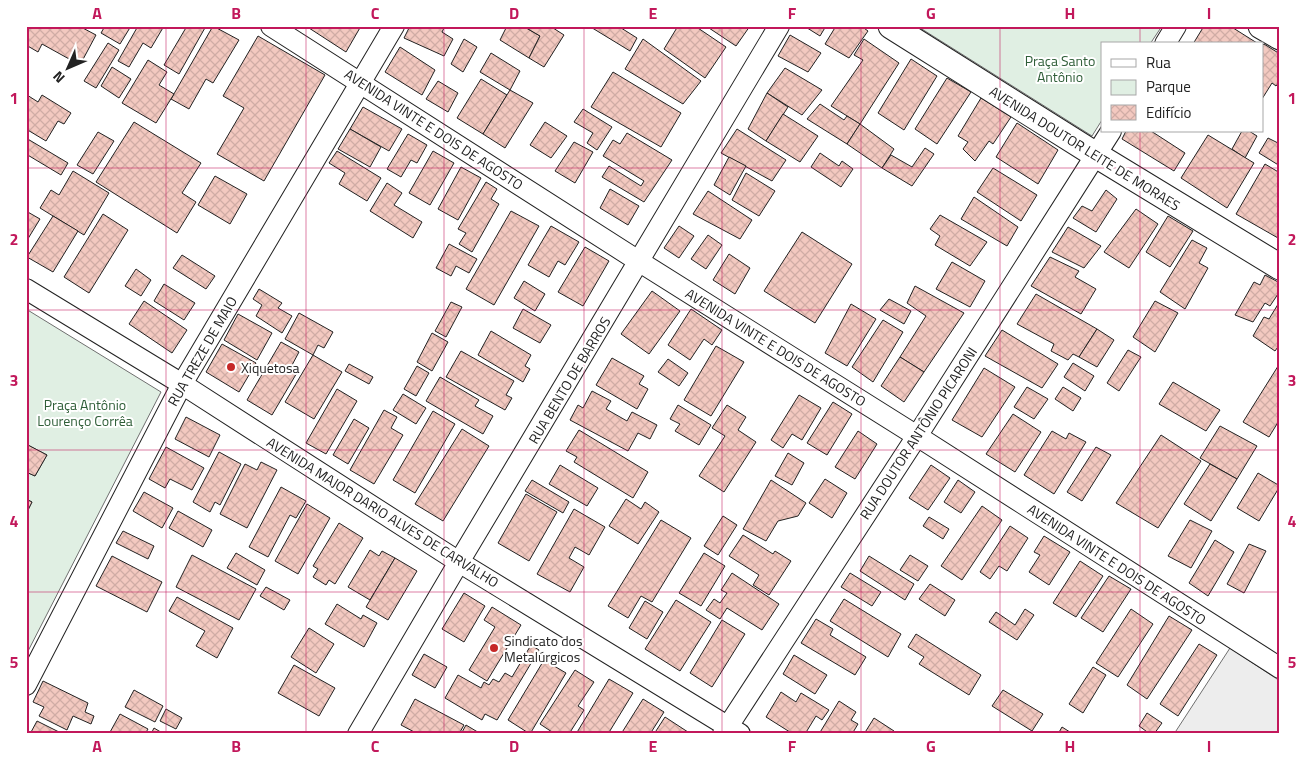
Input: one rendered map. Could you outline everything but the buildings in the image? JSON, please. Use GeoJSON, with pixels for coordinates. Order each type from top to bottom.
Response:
{"type":"FeatureCollection","features":[{"type":"Feature","properties":{"kind":"street","name":"AVENIDA VINTE E DOIS DE AGOSTO"},"geometry":{"type":"LineString","coordinates":[[271,26],[1280,668]]}},
{"type":"Feature","properties":{"kind":"street","name":"RUA TREZE DE MAIO"},"geometry":{"type":"LineString","coordinates":[[26,684],[182,384],[394,26]]}},
{"type":"Feature","properties":{"kind":"street","name":"RUA BENTO DE BARROS"},"geometry":{"type":"LineString","coordinates":[[358,734],[779,26]]}},
{"type":"Feature","properties":{"kind":"street","name":"AVENIDA DOUTOR LEITE DE MORAES"},"geometry":{"type":"LineString","coordinates":[[891,26],[1280,268]]}},
{"type":"Feature","properties":{"kind":"street"},"geometry":{"type":"LineString","coordinates":[[1166,42],[1176,26]]}},
{"type":"Feature","properties":{"kind":"street"},"geometry":{"type":"LineString","coordinates":[[1261,26],[1280,37]]}},
{"type":"Feature","properties":{"kind":"street","name":"RUA DOUTOR ANTÔNIO PICARONI"},"geometry":{"type":"LineString","coordinates":[[730,731],[1110,132]]}},
{"type":"Feature","properties":{"kind":"street","name":"AVENIDA MAJOR DARIO ALVES DE CARVALHO"},"geometry":{"type":"LineString","coordinates":[[26,289],[182,384],[459,562],[730,731]]}},
{"type":"Feature","properties":{"kind":"green space","name":"Praça Santo Antônio"},"geometry":{"type":"Polygon","coordinates":[[[917,26],[1162,26],[1151,42],[1101,42],[1101,122],[1092,136],[917,26]]]}},
{"type":"Feature","properties":{"kind":"green space","name":"Praça Antônio Lourenço Corrêa"},"geometry":{"type":"Polygon","coordinates":[[[26,309],[161,392],[26,655],[26,514],[32,502],[26,499],[26,472],[35,476],[47,455],[26,444],[26,309]]]}},
{"type":"Feature","properties":{"kind":"shaded area"},"geometry":{"type":"Polygon","coordinates":[[[1230,648],[1280,681],[1280,734],[1174,734],[1230,648]]]}},
{"type":"Feature","properties":{"kind":"place","name":"Xiquetosa"},"geometry":{"type":"Point","coordinates":[231,367]}},
{"type":"Feature","properties":{"kind":"place","name":"Sindicato dos Metalúrgicos"},"geometry":{"type":"Point","coordinates":[494,648]}}]}
